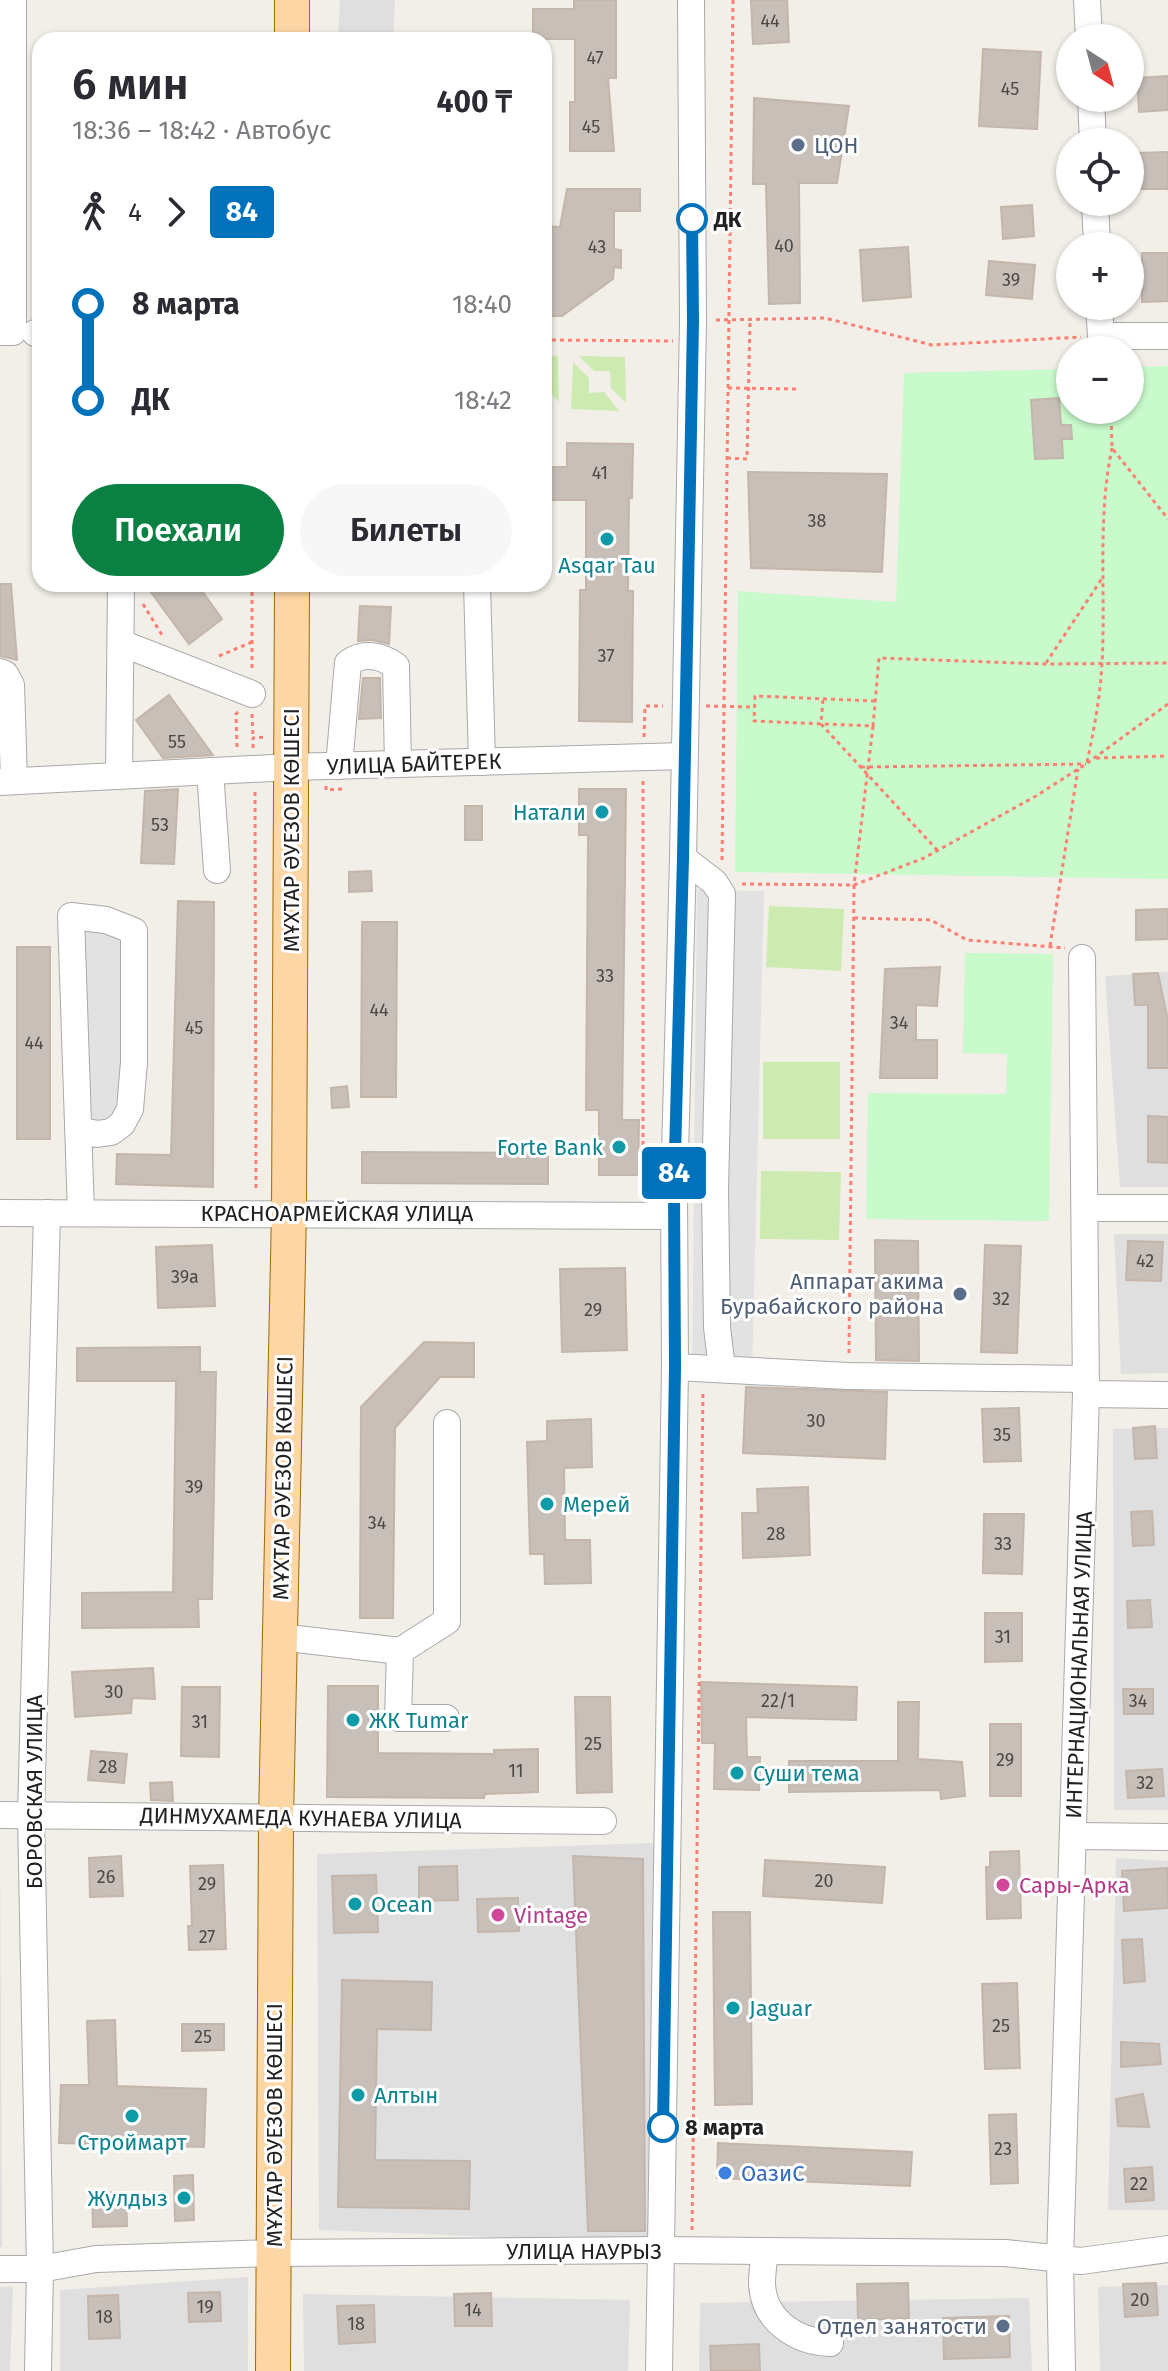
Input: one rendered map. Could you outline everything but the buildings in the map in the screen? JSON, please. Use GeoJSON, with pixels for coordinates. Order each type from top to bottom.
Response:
{"type":"FeatureCollection","features":[{"type":"Feature","properties":{"kind":"main road"},"geometry":{"type":"LineString","coordinates":[[292,0],[292,32]]}},
{"type":"Feature","properties":{"kind":"main road","name":"МҰХТАР ӘУЕЗОВ КӨШЕСІ"},"geometry":{"type":"LineString","coordinates":[[273,2371],[276,1819],[289,1212],[292,592]]}},
{"type":"Feature","properties":{"kind":"street"},"geometry":{"type":"LineString","coordinates":[[13,0],[22,333]]}},
{"type":"Feature","properties":{"kind":"street"},"geometry":{"type":"LineString","coordinates":[[659,2371],[675,1367],[674,1203],[693,331],[691,0]]}},
{"type":"Feature","properties":{"kind":"street"},"geometry":{"type":"LineString","coordinates":[[1087,0],[1088,24]]}},
{"type":"Feature","properties":{"kind":"street"},"geometry":{"type":"LineString","coordinates":[[1100,320],[1101,336]]}},
{"type":"Feature","properties":{"kind":"street"},"geometry":{"type":"LineString","coordinates":[[1144,336],[1168,336]]}},
{"type":"Feature","properties":{"kind":"street"},"geometry":{"type":"LineString","coordinates":[[119,776],[121,643],[131,592]]}},
{"type":"Feature","properties":{"kind":"street"},"geometry":{"type":"LineString","coordinates":[[477,592],[482,762]]}},
{"type":"Feature","properties":{"kind":"street"},"geometry":{"type":"LineString","coordinates":[[121,643],[252,694]]}},
{"type":"Feature","properties":{"kind":"street"},"geometry":{"type":"LineString","coordinates":[[339,766],[348,663],[356,657],[372,655],[389,660],[396,666],[398,764]]}},
{"type":"Feature","properties":{"kind":"street"},"geometry":{"type":"LineString","coordinates":[[0,672],[5,674],[11,685],[7,782]]}},
{"type":"Feature","properties":{"kind":"street","name":"УЛИЦА БАЙТЕРЕК"},"geometry":{"type":"LineString","coordinates":[[7,782],[291,767],[684,756]]}},
{"type":"Feature","properties":{"kind":"street"},"geometry":{"type":"LineString","coordinates":[[210,771],[217,870]]}},
{"type":"Feature","properties":{"kind":"street"},"geometry":{"type":"LineString","coordinates":[[683,858],[714,882],[722,894],[715,1190],[717,1327],[713,1376]]}},
{"type":"Feature","properties":{"kind":"street"},"geometry":{"type":"LineString","coordinates":[[78,1130],[97,1134],[111,1132],[122,1124],[130,1109],[134,1047],[134,931],[106,920],[71,916],[78,1130],[81,1213]]}},
{"type":"Feature","properties":{"kind":"street","name":"ИНТЕРНАЦИОНАЛЬНАЯ УЛИЦА"},"geometry":{"type":"LineString","coordinates":[[1062,2371],[1060,2260],[1086,1387],[1082,958]]}},
{"type":"Feature","properties":{"kind":"street","name":"КРАСНОАРМЕЙСКАЯ УЛИЦА"},"geometry":{"type":"LineString","coordinates":[[0,1213],[289,1212],[674,1203]]}},
{"type":"Feature","properties":{"kind":"street"},"geometry":{"type":"LineString","coordinates":[[1086,1208],[1168,1208]]}},
{"type":"Feature","properties":{"kind":"street","name":"БОРОВСКАЯ УЛИЦА"},"geometry":{"type":"LineString","coordinates":[[38,2371],[40,2269],[31,1815],[47,1213]]}},
{"type":"Feature","properties":{"kind":"street"},"geometry":{"type":"LineString","coordinates":[[675,1367],[713,1376],[848,1376],[1086,1387],[1168,1395]]}},
{"type":"Feature","properties":{"kind":"street"},"geometry":{"type":"LineString","coordinates":[[280,1637],[400,1651],[447,1621],[447,1423]]}},
{"type":"Feature","properties":{"kind":"street"},"geometry":{"type":"LineString","coordinates":[[400,1651],[398,1718],[446,1718]]}},
{"type":"Feature","properties":{"kind":"street","name":"ДИНМУХАМЕДА КУНАЕВА УЛИЦА"},"geometry":{"type":"LineString","coordinates":[[0,1815],[603,1821]]}},
{"type":"Feature","properties":{"kind":"street"},"geometry":{"type":"LineString","coordinates":[[1075,1836],[1168,1837]]}},
{"type":"Feature","properties":{"kind":"street","name":"УЛИЦА НАУРЫЗ"},"geometry":{"type":"LineString","coordinates":[[0,2269],[40,2269],[96,2259],[274,2253],[661,2250],[1005,2253],[1081,2261],[1168,2249]]}},
{"type":"Feature","properties":{"kind":"street"},"geometry":{"type":"LineString","coordinates":[[765,2251],[762,2286],[770,2310],[782,2327],[801,2338],[830,2343]]}},
{"type":"Feature","properties":{"kind":"path"},"geometry":{"type":"LineString","coordinates":[[722,869],[733,0]]}},
{"type":"Feature","properties":{"kind":"path"},"geometry":{"type":"LineString","coordinates":[[552,340],[693,331],[729,320],[825,318],[932,345],[1056,338]]}},
{"type":"Feature","properties":{"kind":"path"},"geometry":{"type":"LineString","coordinates":[[727,458],[747,459],[750,320]]}},
{"type":"Feature","properties":{"kind":"path"},"geometry":{"type":"LineString","coordinates":[[728,388],[799,389]]}},
{"type":"Feature","properties":{"kind":"path"},"geometry":{"type":"LineString","coordinates":[[1086,764],[1098,712],[1102,663],[1104,484],[1112,448],[1111,424]]}},
{"type":"Feature","properties":{"kind":"path"},"geometry":{"type":"LineString","coordinates":[[1112,448],[1168,519]]}},
{"type":"Feature","properties":{"kind":"path"},"geometry":{"type":"LineString","coordinates":[[1045,664],[1103,577]]}},
{"type":"Feature","properties":{"kind":"path"},"geometry":{"type":"LineString","coordinates":[[131,592],[162,636]]}},
{"type":"Feature","properties":{"kind":"path"},"geometry":{"type":"LineString","coordinates":[[252,592],[253,738]]}},
{"type":"Feature","properties":{"kind":"path"},"geometry":{"type":"LineString","coordinates":[[208,661],[252,642]]}},
{"type":"Feature","properties":{"kind":"path"},"geometry":{"type":"LineString","coordinates":[[848,1376],[854,885],[879,658],[1045,664],[1168,663]]}},
{"type":"Feature","properties":{"kind":"path"},"geometry":{"type":"LineString","coordinates":[[873,726],[754,721],[754,707],[755,696],[875,701]]}},
{"type":"Feature","properties":{"kind":"path"},"geometry":{"type":"LineString","coordinates":[[823,699],[821,724],[938,851]]}},
{"type":"Feature","properties":{"kind":"path"},"geometry":{"type":"LineString","coordinates":[[737,884],[854,885],[938,851],[1036,796],[1168,704]]}},
{"type":"Feature","properties":{"kind":"path"},"geometry":{"type":"LineString","coordinates":[[645,706],[643,1189],[674,1203]]}},
{"type":"Feature","properties":{"kind":"path"},"geometry":{"type":"LineString","coordinates":[[1093,759],[1168,756]]}},
{"type":"Feature","properties":{"kind":"path"},"geometry":{"type":"LineString","coordinates":[[861,767],[1086,764]]}},
{"type":"Feature","properties":{"kind":"path"},"geometry":{"type":"LineString","coordinates":[[1050,946],[1078,769]]}},
{"type":"Feature","properties":{"kind":"path"},"geometry":{"type":"LineString","coordinates":[[854,918],[931,920],[967,940],[1050,946],[1074,950],[1082,958]]}},
{"type":"Feature","properties":{"kind":"path"},"geometry":{"type":"LineString","coordinates":[[692,2251],[713,1376]]}},
{"type":"Feature","properties":{"kind":"shaded area"},"geometry":{"type":"Polygon","coordinates":[[[340,0],[395,0],[393,32],[338,32],[340,0]]]}},
{"type":"Feature","properties":{"kind":"shaded area"},"geometry":{"type":"Polygon","coordinates":[[[697,890],[764,891],[752,1374],[692,1376],[697,890]]]}},
{"type":"Feature","properties":{"kind":"shaded area"},"geometry":{"type":"Polygon","coordinates":[[[77,926],[125,936],[124,1107],[114,1123],[85,1126],[77,926]]]}},
{"type":"Feature","properties":{"kind":"shaded area"},"geometry":{"type":"Polygon","coordinates":[[[1168,972],[1168,1187],[1120,1187],[1105,976],[1168,972]]]}},
{"type":"Feature","properties":{"kind":"shaded area"},"geometry":{"type":"Polygon","coordinates":[[[1114,1234],[1168,1234],[1168,1373],[1121,1374],[1114,1234]]]}},
{"type":"Feature","properties":{"kind":"shaded area"},"geometry":{"type":"Polygon","coordinates":[[[1168,1428],[1168,1810],[1114,1810],[1113,1429],[1168,1428]]]}},
{"type":"Feature","properties":{"kind":"shaded area"},"geometry":{"type":"Polygon","coordinates":[[[0,1841],[2,2247],[0,2247],[0,1841]]]}},
{"type":"Feature","properties":{"kind":"shaded area"},"geometry":{"type":"Polygon","coordinates":[[[655,1843],[655,2243],[319,2230],[317,1854],[655,1843]]]}},
{"type":"Feature","properties":{"kind":"shaded area"},"geometry":{"type":"Polygon","coordinates":[[[1116,1858],[1168,1861],[1168,2210],[1108,2210],[1116,1858]]]}},
{"type":"Feature","properties":{"kind":"shaded area"},"geometry":{"type":"Polygon","coordinates":[[[248,2277],[248,2371],[60,2371],[60,2290],[248,2277]]]}},
{"type":"Feature","properties":{"kind":"shaded area"},"geometry":{"type":"Polygon","coordinates":[[[1168,2285],[1168,2371],[1100,2371],[1098,2287],[1168,2285]]]}},
{"type":"Feature","properties":{"kind":"shaded area"},"geometry":{"type":"Polygon","coordinates":[[[0,2287],[13,2287],[10,2371],[0,2371],[0,2287]]]}},
{"type":"Feature","properties":{"kind":"shaded area"},"geometry":{"type":"Polygon","coordinates":[[[303,2294],[630,2300],[628,2371],[304,2371],[303,2294]]]}},
{"type":"Feature","properties":{"kind":"shaded area"},"geometry":{"type":"Polygon","coordinates":[[[1029,2298],[1032,2371],[699,2371],[700,2303],[1029,2298]]]}},
{"type":"Feature","properties":{"kind":"green space"},"geometry":{"type":"Polygon","coordinates":[[[552,356],[558,356],[559,402],[552,395],[552,356]]]}},
{"type":"Feature","properties":{"kind":"green space"},"geometry":{"type":"Polygon","coordinates":[[[579,356],[625,357],[626,403],[611,388],[610,371],[594,371],[579,356]]]}},
{"type":"Feature","properties":{"kind":"green space"},"geometry":{"type":"Polygon","coordinates":[[[573,362],[589,378],[589,393],[604,392],[619,411],[571,409],[573,362]]]}},
{"type":"Feature","properties":{"kind":"green space"},"geometry":{"type":"Polygon","coordinates":[[[1168,366],[1168,879],[735,872],[738,591],[896,602],[904,373],[1056,369],[1056,424],[1144,424],[1144,367],[1168,366]]]}},
{"type":"Feature","properties":{"kind":"green space"},"geometry":{"type":"Polygon","coordinates":[[[769,906],[844,909],[841,971],[766,967],[769,906]]]}},
{"type":"Feature","properties":{"kind":"green space"},"geometry":{"type":"Polygon","coordinates":[[[965,953],[1053,954],[1049,1221],[866,1219],[868,1093],[1006,1094],[1007,1054],[963,1053],[965,953]]]}},
{"type":"Feature","properties":{"kind":"green space"},"geometry":{"type":"Polygon","coordinates":[[[763,1062],[840,1062],[840,1139],[763,1139],[763,1062]]]}},
{"type":"Feature","properties":{"kind":"green space"},"geometry":{"type":"Polygon","coordinates":[[[761,1171],[841,1172],[839,1240],[760,1239],[761,1171]]]}},
{"type":"Feature","properties":{"kind":"bus line","name":"84"},"geometry":{"type":"LineString","coordinates":[[663,2127],[675,1367],[674,1191],[693,321],[692,219]]}},
{"type":"Feature","properties":{"kind":"place","name":"ЦОН"},"geometry":{"type":"Point","coordinates":[798,145]}},
{"type":"Feature","properties":{"kind":"place","name":"ДК"},"geometry":{"type":"Point","coordinates":[692,219]}},
{"type":"Feature","properties":{"kind":"place","name":"Asqar Tau"},"geometry":{"type":"Point","coordinates":[607,539]}},
{"type":"Feature","properties":{"kind":"place","name":"Натали"},"geometry":{"type":"Point","coordinates":[602,812]}},
{"type":"Feature","properties":{"kind":"place","name":"Forte Bank"},"geometry":{"type":"Point","coordinates":[619,1147]}},
{"type":"Feature","properties":{"kind":"place","name":"Аппарат акима Бурабайского района"},"geometry":{"type":"Point","coordinates":[960,1294]}},
{"type":"Feature","properties":{"kind":"place","name":"Мерей"},"geometry":{"type":"Point","coordinates":[547,1504]}},
{"type":"Feature","properties":{"kind":"place","name":"ЖК Tumar"},"geometry":{"type":"Point","coordinates":[353,1720]}},
{"type":"Feature","properties":{"kind":"place","name":"Суши тема"},"geometry":{"type":"Point","coordinates":[737,1773]}},
{"type":"Feature","properties":{"kind":"place","name":"Сары-Арка"},"geometry":{"type":"Point","coordinates":[1003,1885]}},
{"type":"Feature","properties":{"kind":"place","name":"Ocean"},"geometry":{"type":"Point","coordinates":[355,1904]}},
{"type":"Feature","properties":{"kind":"place","name":"Vintage"},"geometry":{"type":"Point","coordinates":[498,1915]}},
{"type":"Feature","properties":{"kind":"place","name":"Jaguar"},"geometry":{"type":"Point","coordinates":[733,2008]}},
{"type":"Feature","properties":{"kind":"place","name":"Алтын"},"geometry":{"type":"Point","coordinates":[358,2095]}},
{"type":"Feature","properties":{"kind":"place","name":"Строймарт"},"geometry":{"type":"Point","coordinates":[132,2116]}},
{"type":"Feature","properties":{"kind":"place","name":"8 марта"},"geometry":{"type":"Point","coordinates":[663,2127]}},
{"type":"Feature","properties":{"kind":"place","name":"ОазиС"},"geometry":{"type":"Point","coordinates":[725,2173]}},
{"type":"Feature","properties":{"kind":"place","name":"Жулдыз"},"geometry":{"type":"Point","coordinates":[184,2198]}},
{"type":"Feature","properties":{"kind":"place","name":"Отдел занятости"},"geometry":{"type":"Point","coordinates":[1003,2326]}}]}
